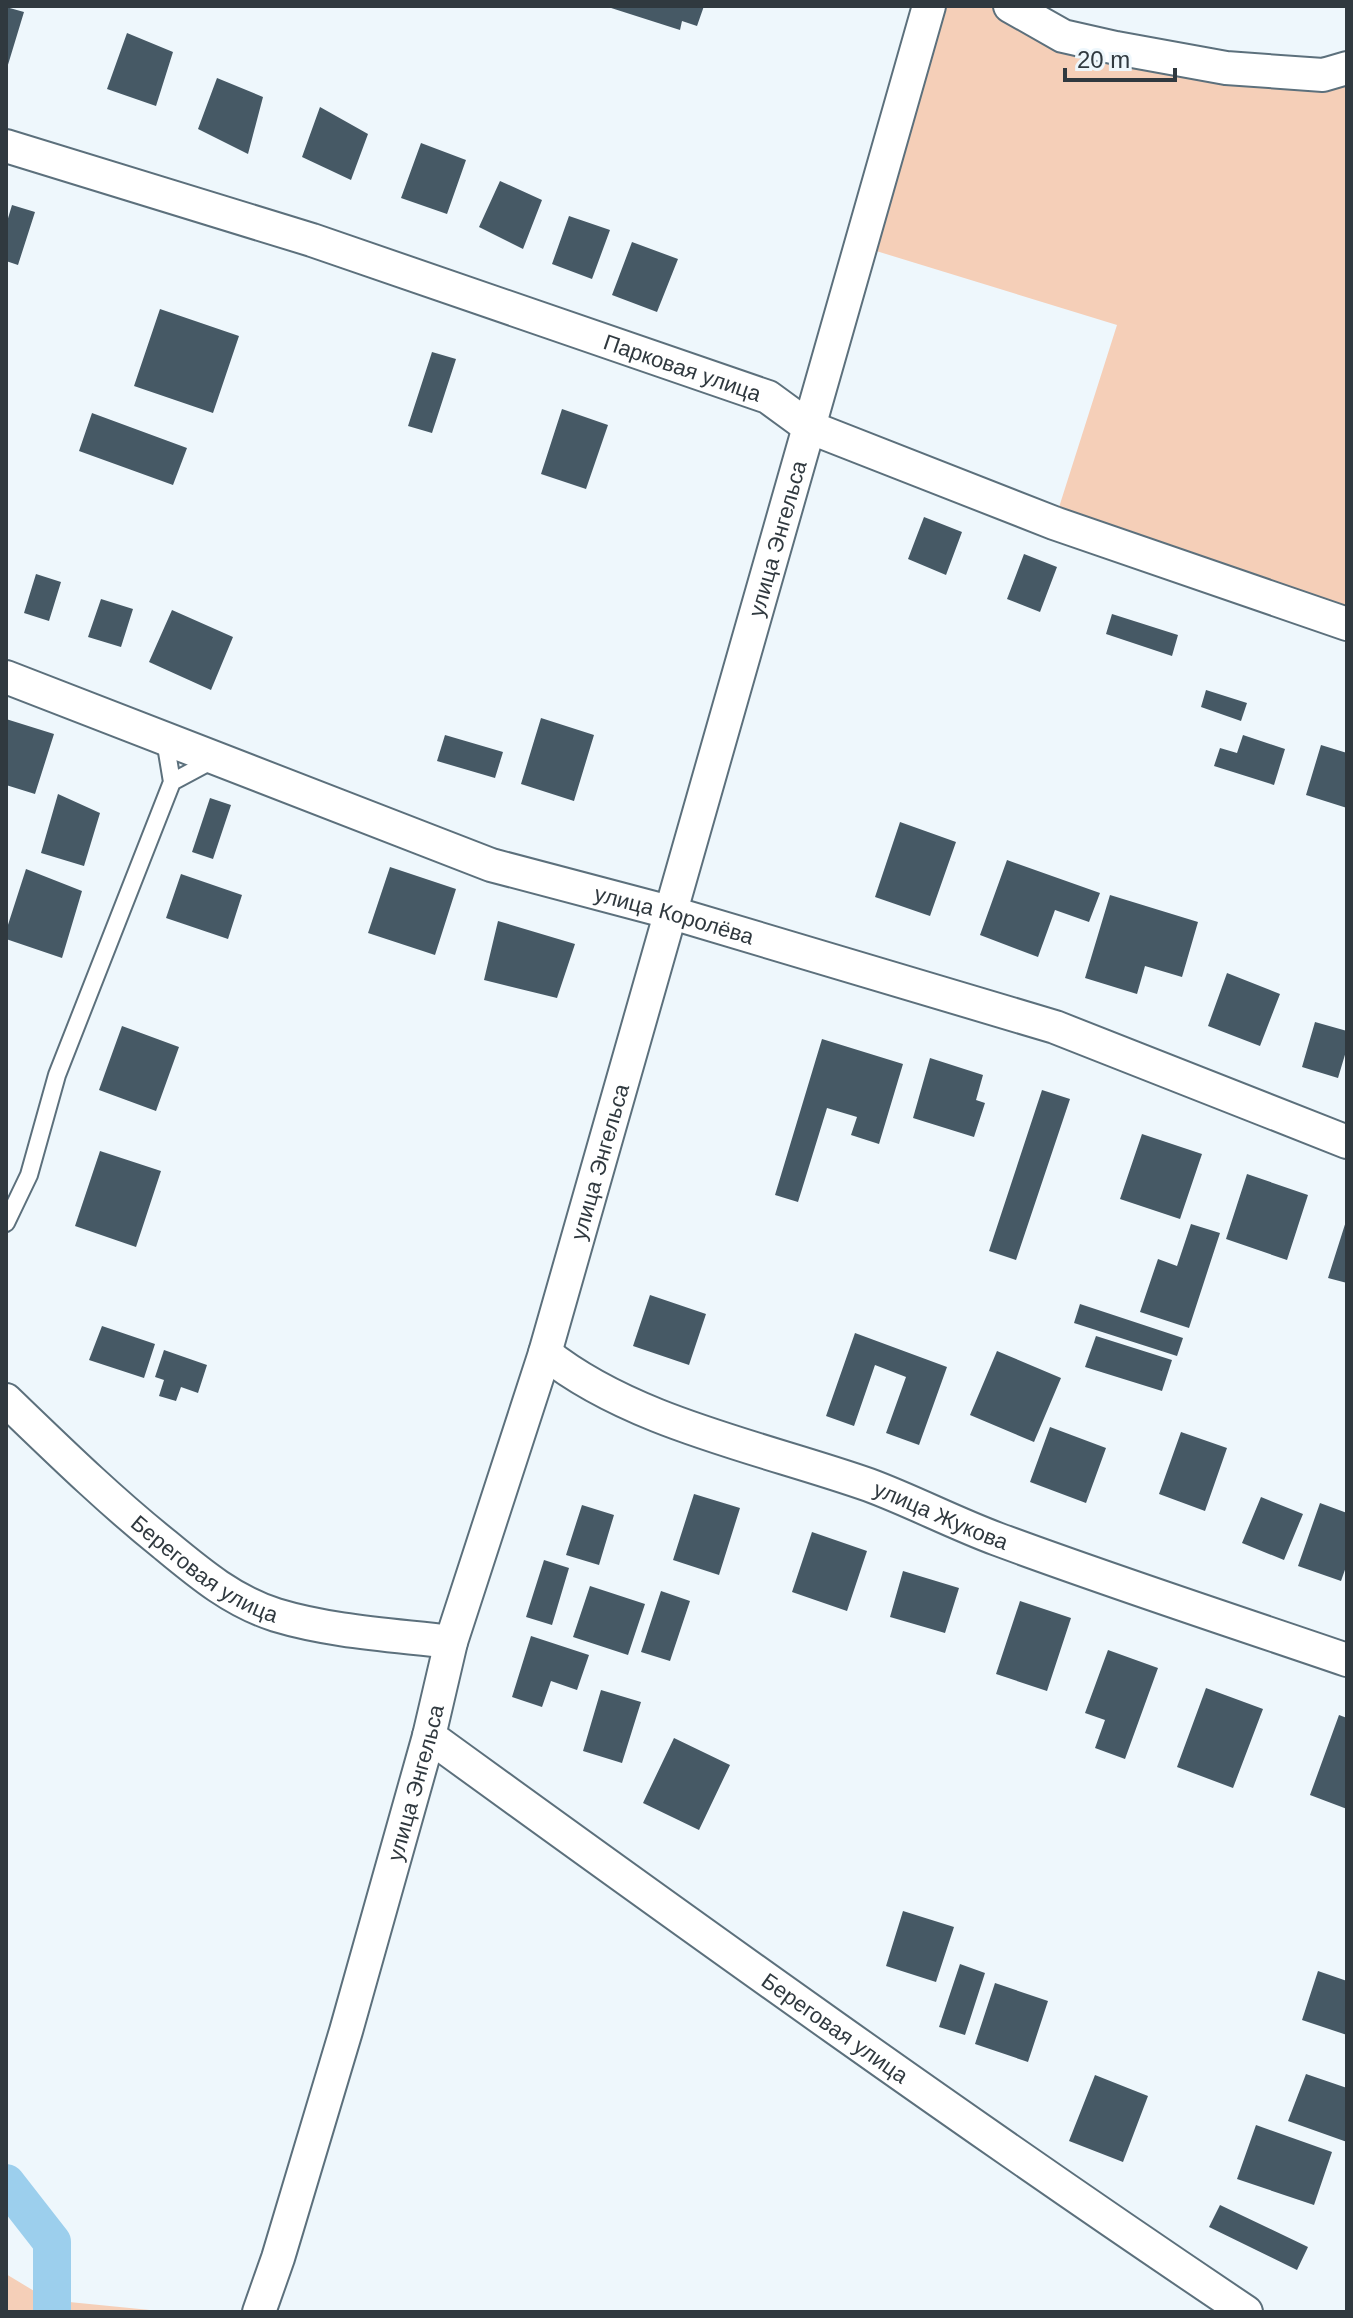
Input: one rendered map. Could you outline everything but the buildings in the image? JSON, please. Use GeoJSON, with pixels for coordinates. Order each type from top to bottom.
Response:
{"type":"FeatureCollection","features":[{"type":"Feature","properties":{"kind":"street","name":"улица Энгельса"},"geometry":{"type":"LineString","coordinates":[[259,2312],[341,2046],[429,1736],[451,1642],[545,1353],[929,6]]}},
{"type":"Feature","properties":{"kind":"street"},"geometry":{"type":"LineString","coordinates":[[1010,6],[1063,36],[1132,51],[1226,68],[1323,75],[1347,68]]}},
{"type":"Feature","properties":{"kind":"street","name":"Парковая улица"},"geometry":{"type":"LineString","coordinates":[[6,146],[312,240],[768,397],[809,427],[1054,523],[1347,624]]}},
{"type":"Feature","properties":{"kind":"street","name":"улица Королёва"},"geometry":{"type":"LineString","coordinates":[[6,677],[491,865],[669,912],[1055,1027],[1347,1142]]}},
{"type":"Feature","properties":{"kind":"street","name":"улица Жукова"},"geometry":{"type":"LineString","coordinates":[[545,1353],[567,1371],[594,1386],[671,1420],[871,1486],[994,1538],[1347,1660]]}},
{"type":"Feature","properties":{"kind":"street","name":"Береговая улица"},"geometry":{"type":"LineString","coordinates":[[6,1400],[111,1501],[212,1584],[244,1603],[278,1616],[341,1629],[451,1642]]}},
{"type":"Feature","properties":{"kind":"street","name":"Береговая улица"},"geometry":{"type":"LineString","coordinates":[[429,1736],[1040,2174],[1246,2312]]}},
{"type":"Feature","properties":{"kind":"lane"},"geometry":{"type":"LineString","coordinates":[[6,1223],[29,1175],[57,1075],[172,782],[165,740]]}},
{"type":"Feature","properties":{"kind":"lane"},"geometry":{"type":"LineString","coordinates":[[172,782],[215,759]]}},
{"type":"Feature","properties":{"kind":"shaded area"},"geometry":{"type":"Polygon","coordinates":[[[929,6],[1010,6],[1063,36],[1347,68],[1347,624],[1054,523],[1117,325],[860,246],[929,6]]]}},
{"type":"Feature","properties":{"kind":"shaded area"},"geometry":{"type":"Polygon","coordinates":[[[6,2274],[49,2300],[170,2312],[6,2312],[6,2274]]]}},
{"type":"Feature","properties":{"kind":"waterway"},"geometry":{"type":"LineString","coordinates":[[6,2183],[52,2242],[52,2312]]}}]}
